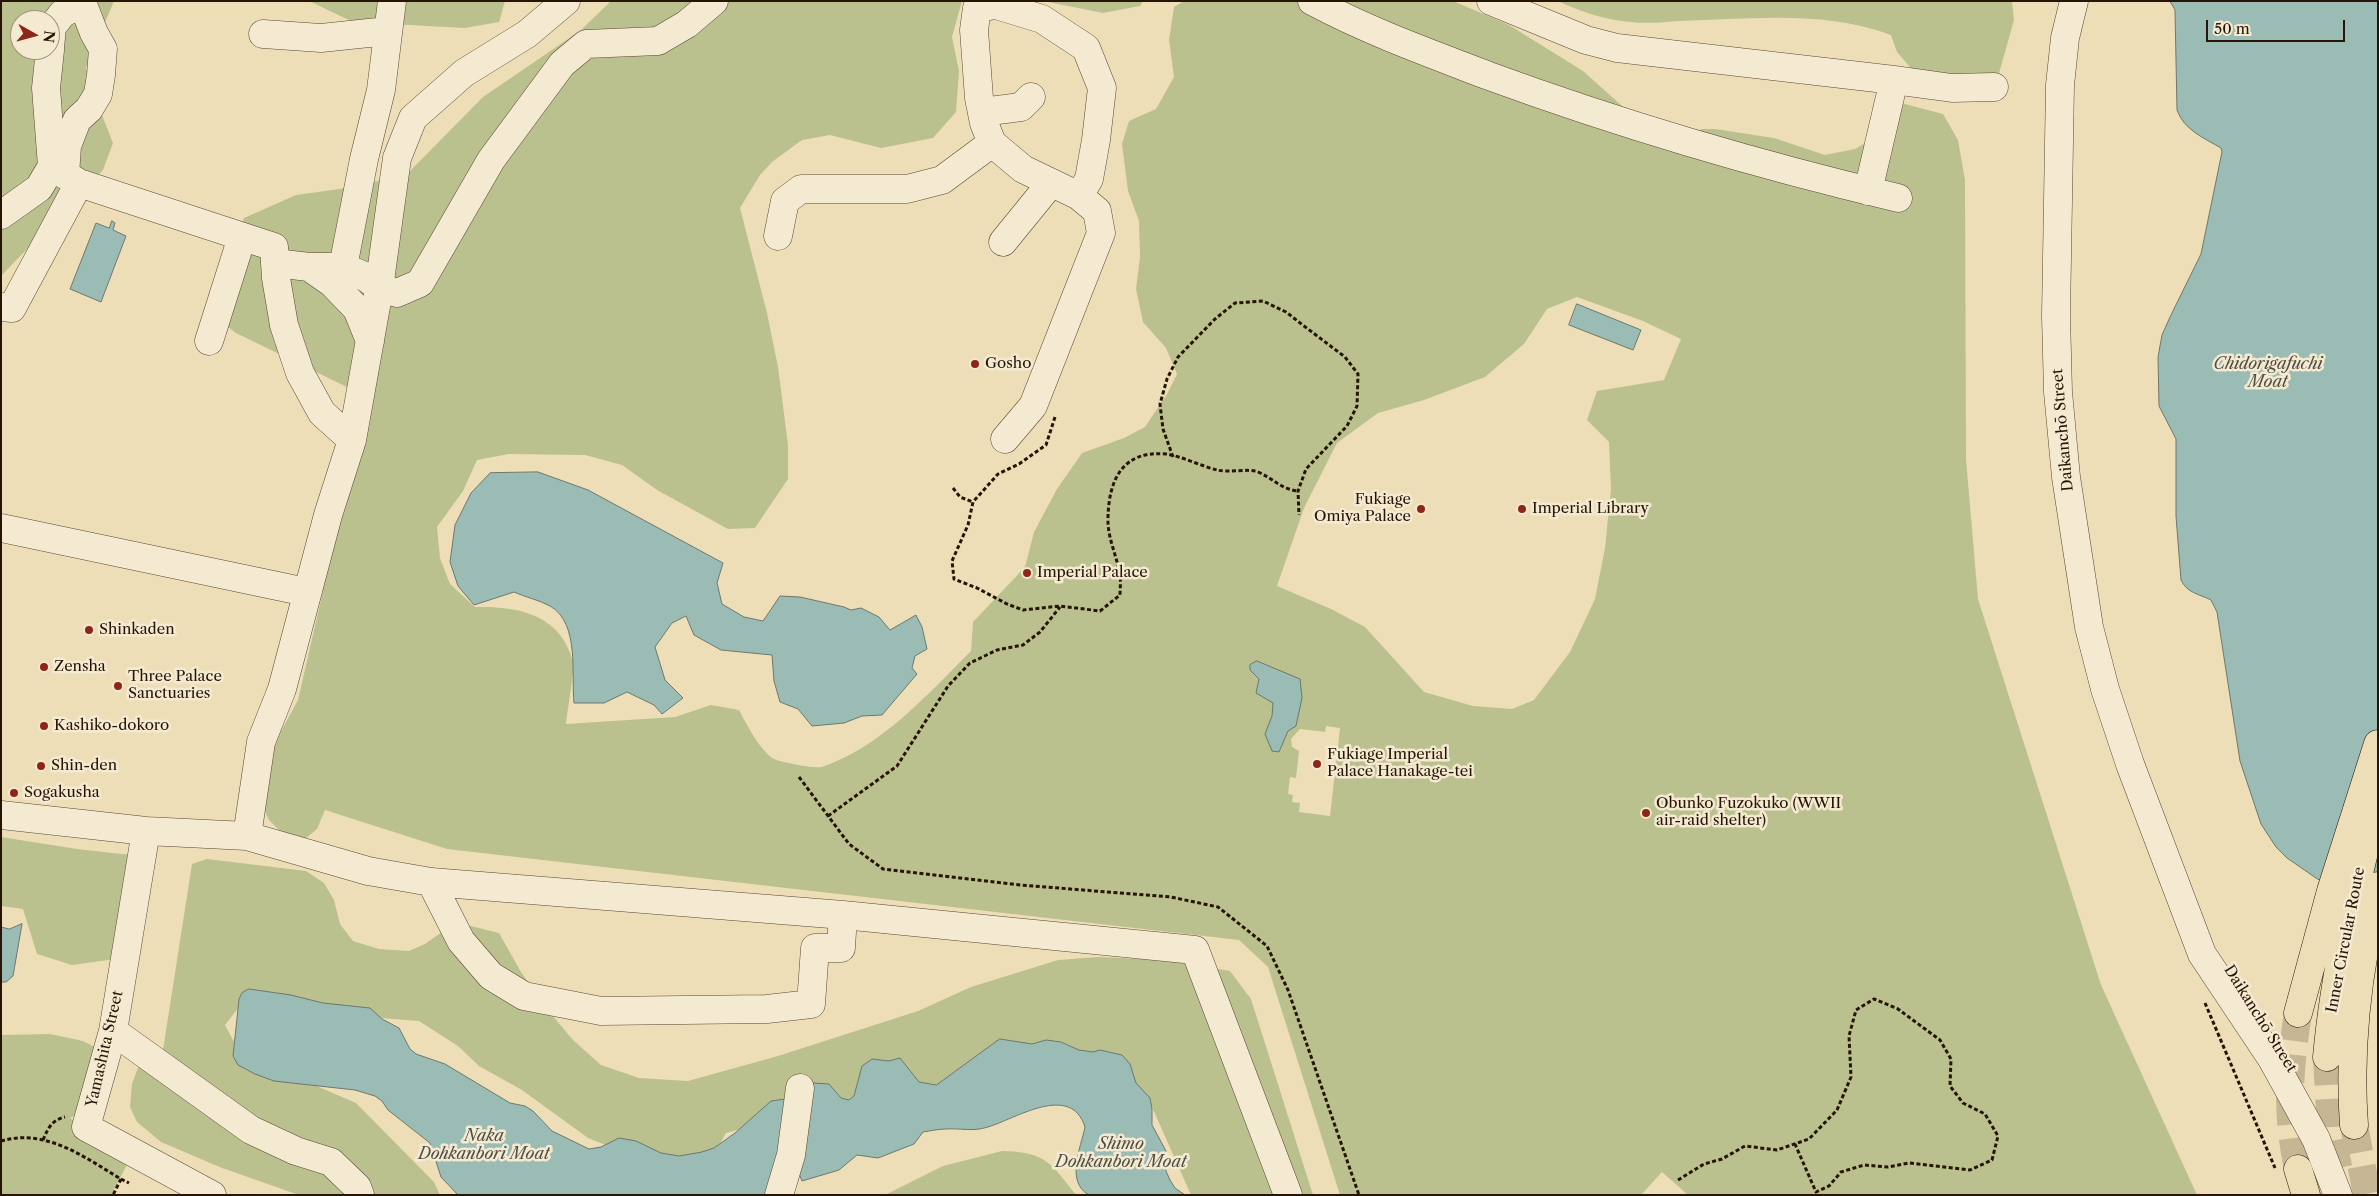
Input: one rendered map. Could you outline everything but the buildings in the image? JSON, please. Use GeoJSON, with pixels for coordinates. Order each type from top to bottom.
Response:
{"type":"FeatureCollection","features":[{"type":"Feature","properties":{"kind":"highway"},"geometry":{"type":"LineString","coordinates":[[2298,1013],[2340,954],[2356,807],[2378,744]]}},
{"type":"Feature","properties":{"kind":"highway","name":"Inner Circular Route"},"geometry":{"type":"LineString","coordinates":[[2327,1056],[2332,1004],[2340,954],[2378,796]]}},
{"type":"Feature","properties":{"kind":"highway","name":"Inner Circular Route"},"geometry":{"type":"LineString","coordinates":[[2354,1125],[2351,1068],[2352,1032],[2340,954],[2378,886]]}},
{"type":"Feature","properties":{"kind":"highway"},"geometry":{"type":"LineString","coordinates":[[2298,1169],[2306,1195]]}},
{"type":"Feature","properties":{"kind":"street"},"geometry":{"type":"LineString","coordinates":[[1,307],[12,308],[66,175],[67,146],[77,120],[89,109],[98,94],[103,49],[94,33],[83,1],[60,17]]}},
{"type":"Feature","properties":{"kind":"street"},"geometry":{"type":"LineString","coordinates":[[343,267],[364,159],[381,90],[392,1]]}},
{"type":"Feature","properties":{"kind":"street"},"geometry":{"type":"LineString","coordinates":[[247,836],[261,742],[282,688],[306,592],[352,440],[379,287],[397,158],[413,118],[464,73],[527,34],[566,1]]}},
{"type":"Feature","properties":{"kind":"street"},"geometry":{"type":"LineString","coordinates":[[275,263],[309,267],[343,267],[362,275],[379,287],[398,293],[420,283],[491,160],[562,64],[586,44],[658,41],[687,24],[714,1]]}},
{"type":"Feature","properties":{"kind":"street"},"geometry":{"type":"LineString","coordinates":[[1312,1],[1344,18],[1542,95],[1637,127],[1748,160],[1898,198]]}},
{"type":"Feature","properties":{"kind":"street"},"geometry":{"type":"LineString","coordinates":[[1491,1],[1586,40],[1617,48],[1952,88],[1994,86]]}},
{"type":"Feature","properties":{"kind":"street","name":"Daikanchō Street"},"geometry":{"type":"LineString","coordinates":[[2074,1],[2065,38],[2060,86],[2056,316],[2058,392],[2066,477],[2089,627],[2105,689],[2130,764],[2202,954],[2272,1059],[2316,1138],[2338,1195]]}},
{"type":"Feature","properties":{"kind":"street"},"geometry":{"type":"LineString","coordinates":[[1005,438],[1033,406],[1101,233],[1097,211],[1085,211],[1051,183],[1023,169],[992,143],[982,112],[974,30],[985,4],[1042,19],[1086,48],[1102,88],[1085,211]]}},
{"type":"Feature","properties":{"kind":"street"},"geometry":{"type":"LineString","coordinates":[[263,34],[321,38],[388,31]]}},
{"type":"Feature","properties":{"kind":"street"},"geometry":{"type":"LineString","coordinates":[[49,60],[46,88],[66,175]]}},
{"type":"Feature","properties":{"kind":"street"},"geometry":{"type":"LineString","coordinates":[[1868,191],[1894,80]]}},
{"type":"Feature","properties":{"kind":"street"},"geometry":{"type":"LineString","coordinates":[[982,112],[1021,108],[1031,98]]}},
{"type":"Feature","properties":{"kind":"street"},"geometry":{"type":"LineString","coordinates":[[778,236],[785,202],[801,189],[908,188],[942,180],[992,143]]}},
{"type":"Feature","properties":{"kind":"street"},"geometry":{"type":"LineString","coordinates":[[1,215],[39,188],[66,175],[274,247],[284,325],[300,373],[322,413],[352,440]]}},
{"type":"Feature","properties":{"kind":"street"},"geometry":{"type":"LineString","coordinates":[[1003,242],[1051,183]]}},
{"type":"Feature","properties":{"kind":"street"},"geometry":{"type":"LineString","coordinates":[[208,341],[242,237]]}},
{"type":"Feature","properties":{"kind":"street"},"geometry":{"type":"LineString","coordinates":[[309,267],[332,283],[357,309],[370,341]]}},
{"type":"Feature","properties":{"kind":"street"},"geometry":{"type":"LineString","coordinates":[[1,528],[306,592]]}},
{"type":"Feature","properties":{"kind":"street"},"geometry":{"type":"LineString","coordinates":[[1,815],[146,831],[247,836],[368,871],[431,882],[843,915],[1195,950],[1288,1195]]}},
{"type":"Feature","properties":{"kind":"street","name":"Yamashita Street"},"geometry":{"type":"LineString","coordinates":[[146,831],[113,1031],[86,1127],[212,1195]]}},
{"type":"Feature","properties":{"kind":"street","name":"Daikanchō Street"},"geometry":{"type":"LineString","coordinates":[[2160,847],[2215,948],[2262,1018],[2314,1106],[2352,1195]]}},
{"type":"Feature","properties":{"kind":"street"},"geometry":{"type":"LineString","coordinates":[[431,882],[461,941],[491,976],[524,996],[601,1011],[767,1009],[811,1004],[814,948],[841,948],[843,915]]}},
{"type":"Feature","properties":{"kind":"street"},"geometry":{"type":"LineString","coordinates":[[113,1031],[252,1130],[296,1150],[331,1162],[357,1187],[360,1195]]}},
{"type":"Feature","properties":{"kind":"street"},"geometry":{"type":"LineString","coordinates":[[779,1195],[791,1155],[800,1088]]}},
{"type":"Feature","properties":{"kind":"path"},"geometry":{"type":"LineString","coordinates":[[1173,457],[1163,429],[1160,404],[1167,379],[1178,357],[1215,319],[1235,303],[1263,301],[1286,312],[1345,357],[1358,374],[1358,406],[1346,426],[1306,469],[1298,491],[1299,514]]}},
{"type":"Feature","properties":{"kind":"path"},"geometry":{"type":"LineString","coordinates":[[1033,406],[1055,416],[1046,444],[1019,464],[998,474],[973,502],[968,525],[952,560],[954,579],[1023,610],[1060,606],[1100,611],[1120,595],[1120,576],[1108,537],[1108,516],[1112,486],[1121,467],[1140,457],[1166,454],[1219,471],[1256,471],[1286,490],[1298,491]]}},
{"type":"Feature","properties":{"kind":"path"},"geometry":{"type":"LineString","coordinates":[[953,488],[960,497],[973,502]]}},
{"type":"Feature","properties":{"kind":"path"},"geometry":{"type":"LineString","coordinates":[[828,816],[897,766],[948,686],[970,662],[997,650],[1023,645],[1040,632],[1060,606]]}},
{"type":"Feature","properties":{"kind":"path"},"geometry":{"type":"LineString","coordinates":[[1678,1180],[1704,1164],[1722,1159],[1745,1146],[1777,1150],[1809,1139],[1837,1110],[1851,1077],[1850,1036],[1856,1010],[1874,999],[1898,1009],[1940,1040],[1951,1059],[1950,1086],[1963,1103],[1985,1114],[1998,1136],[1992,1160],[1970,1170],[1909,1164],[1888,1167],[1864,1165],[1842,1172],[1829,1186],[1816,1192],[1795,1144]]}},
{"type":"Feature","properties":{"kind":"path"},"geometry":{"type":"LineString","coordinates":[[1,1141],[13,1138],[58,1142],[129,1183]]}},
{"type":"Feature","properties":{"kind":"path"},"geometry":{"type":"LineString","coordinates":[[113,1195],[121,1179]]}},
{"type":"Feature","properties":{"kind":"green space"},"geometry":{"type":"Polygon","coordinates":[[[1,1],[114,1],[86,68],[113,143],[103,170],[1,276],[1,1]]]}},
{"type":"Feature","properties":{"kind":"green space"},"geometry":{"type":"Polygon","coordinates":[[[309,1],[505,1],[499,22],[465,28],[353,22],[309,1]]]}},
{"type":"Feature","properties":{"kind":"green space"},"geometry":{"type":"Polygon","coordinates":[[[611,1],[962,1],[952,37],[959,71],[956,112],[933,138],[881,148],[830,135],[802,140],[772,162],[760,175],[740,208],[767,313],[778,367],[788,445],[788,479],[755,528],[728,529],[657,490],[622,465],[585,455],[509,454],[477,460],[463,491],[437,527],[440,558],[450,584],[475,607],[507,608],[522,611],[548,623],[559,633],[567,646],[573,662],[566,724],[675,717],[711,705],[739,710],[749,729],[764,750],[774,759],[813,767],[822,767],[844,758],[884,733],[921,701],[971,651],[973,622],[1025,567],[1034,532],[1057,489],[1082,453],[1124,438],[1145,427],[1167,394],[1177,374],[1166,348],[1143,322],[1136,289],[1140,257],[1139,221],[1128,191],[1122,144],[1129,121],[1156,109],[1174,77],[1169,40],[1174,7],[1184,1],[1453,1],[1509,25],[1583,71],[1631,114],[1668,142],[1702,129],[1715,129],[1774,138],[1825,155],[1855,149],[1874,138],[1901,103],[1943,114],[1958,140],[1965,180],[1966,459],[1978,599],[2101,985],[2197,1195],[1688,1195],[1662,1172],[1641,1195],[1340,1195],[1268,967],[1239,940],[447,849],[325,810],[317,829],[305,839],[283,834],[269,820],[264,809],[273,746],[298,700],[323,591],[318,583],[360,461],[369,417],[353,390],[236,333],[220,321],[213,293],[244,218],[296,195],[361,186],[410,171],[483,97],[581,30],[611,1]],[[1577,297],[1547,309],[1524,344],[1485,377],[1424,400],[1378,413],[1337,443],[1304,508],[1277,586],[1331,609],[1365,627],[1424,692],[1473,706],[1512,709],[1534,700],[1570,652],[1595,599],[1605,548],[1611,489],[1609,442],[1587,420],[1597,391],[1664,380],[1681,339],[1643,321],[1577,297]],[[1326,726],[1325,732],[1300,729],[1291,739],[1292,747],[1299,751],[1296,778],[1290,777],[1288,794],[1293,795],[1292,802],[1300,803],[1299,812],[1330,816],[1340,728],[1326,726]]]}},
{"type":"Feature","properties":{"kind":"green space"},"geometry":{"type":"Polygon","coordinates":[[[1043,1],[1143,1],[1140,6],[1103,13],[1043,1]]]}},
{"type":"Feature","properties":{"kind":"green space"},"geometry":{"type":"Polygon","coordinates":[[[1558,1],[2012,1],[2014,20],[1998,77],[1916,74],[1897,52],[1891,35],[1866,27],[1840,22],[1787,18],[1637,23],[1594,15],[1558,1]]]}},
{"type":"Feature","properties":{"kind":"green space"},"geometry":{"type":"Polygon","coordinates":[[[1,837],[77,849],[140,856],[123,958],[72,965],[37,954],[23,909],[1,906],[1,837]]]}},
{"type":"Feature","properties":{"kind":"green space"},"geometry":{"type":"Polygon","coordinates":[[[207,859],[306,871],[324,883],[334,900],[340,924],[353,941],[379,949],[409,951],[425,944],[442,932],[471,926],[499,933],[521,972],[547,1009],[573,1040],[601,1065],[639,1078],[688,1081],[778,1056],[918,1011],[971,987],[1058,960],[1099,957],[1164,960],[1230,971],[1251,999],[1313,1195],[1191,1195],[1152,1107],[1123,1069],[749,1127],[726,1133],[711,1160],[628,1154],[588,1138],[522,1090],[479,1066],[458,1046],[419,1021],[239,1007],[225,1025],[240,1053],[356,1103],[434,1182],[440,1195],[299,1195],[222,1168],[161,1142],[137,1122],[130,1107],[132,1084],[140,1062],[163,1050],[192,864],[207,859]]]}},
{"type":"Feature","properties":{"kind":"green space"},"geometry":{"type":"Polygon","coordinates":[[[50,1034],[83,1041],[99,1049],[94,1106],[70,1118],[130,1159],[111,1195],[1,1195],[1,1035],[50,1034]]]}},
{"type":"Feature","properties":{"kind":"green space"},"geometry":{"type":"Polygon","coordinates":[[[1002,1151],[1029,1154],[1046,1161],[1076,1195],[885,1195],[943,1166],[1002,1151]]]}},
{"type":"Feature","properties":{"kind":"water","name":"Chidorigafuchi Moat"},"geometry":{"type":"Polygon","coordinates":[[[2170,1],[2378,1],[2378,915],[2316,878],[2287,858],[2276,847],[2261,824],[2240,761],[2217,612],[2211,600],[2194,593],[2181,580],[2176,516],[2176,439],[2159,406],[2158,357],[2162,335],[2201,254],[2222,152],[2221,148],[2201,137],[2184,123],[2177,110],[2175,10],[2170,1]]]}},
{"type":"Feature","properties":{"kind":"water"},"geometry":{"type":"Polygon","coordinates":[[[112,221],[115,223],[113,230],[126,236],[101,302],[70,289],[96,223],[109,228],[112,221]]]}},
{"type":"Feature","properties":{"kind":"water"},"geometry":{"type":"Polygon","coordinates":[[[1577,304],[1641,330],[1633,350],[1569,325],[1577,304]]]}},
{"type":"Feature","properties":{"kind":"water"},"geometry":{"type":"Polygon","coordinates":[[[538,472],[588,490],[723,563],[717,583],[722,604],[744,617],[763,621],[780,596],[800,597],[851,610],[861,608],[879,617],[890,630],[916,615],[922,627],[927,649],[915,656],[912,668],[917,674],[882,715],[862,716],[844,723],[812,726],[798,709],[780,702],[774,681],[772,655],[721,650],[694,635],[686,616],[672,623],[655,647],[665,680],[683,698],[662,714],[654,705],[627,692],[604,703],[574,703],[570,637],[566,624],[560,614],[546,604],[514,592],[474,605],[458,586],[450,562],[455,525],[471,493],[490,473],[538,472]]]}},
{"type":"Feature","properties":{"kind":"water"},"geometry":{"type":"Polygon","coordinates":[[[1257,661],[1300,679],[1302,698],[1296,726],[1288,731],[1279,752],[1272,751],[1265,734],[1272,716],[1273,703],[1256,693],[1259,679],[1250,670],[1250,665],[1257,661]]]}},
{"type":"Feature","properties":{"kind":"water"},"geometry":{"type":"Polygon","coordinates":[[[22,924],[13,976],[6,982],[1,982],[1,927],[9,929],[22,924]]]}},
{"type":"Feature","properties":{"kind":"water","name":"Naka Dohkanbori Moat"},"geometry":{"type":"Polygon","coordinates":[[[249,989],[291,995],[323,1003],[370,1008],[382,1019],[399,1028],[410,1049],[416,1054],[445,1064],[510,1103],[525,1106],[533,1111],[552,1131],[589,1149],[601,1147],[619,1138],[636,1141],[661,1153],[679,1156],[702,1152],[714,1148],[735,1133],[771,1101],[785,1099],[775,1176],[768,1195],[458,1195],[441,1177],[430,1143],[388,1110],[382,1101],[375,1096],[355,1090],[274,1081],[238,1065],[233,1056],[239,999],[242,993],[249,989]]]}},
{"type":"Feature","properties":{"kind":"water","name":"Shimo Dohkanbori Moat"},"geometry":{"type":"Polygon","coordinates":[[[1000,1039],[1032,1044],[1046,1040],[1061,1042],[1079,1050],[1093,1052],[1100,1050],[1122,1055],[1130,1064],[1136,1083],[1150,1098],[1152,1125],[1166,1151],[1166,1171],[1175,1188],[1185,1195],[1089,1195],[1082,1189],[1076,1173],[1076,1164],[1085,1127],[1078,1114],[1068,1107],[1055,1105],[1041,1107],[982,1128],[972,1130],[943,1129],[923,1132],[914,1144],[878,1158],[857,1155],[839,1170],[802,1181],[798,1171],[813,1083],[829,1084],[841,1098],[849,1100],[854,1096],[862,1066],[872,1059],[889,1061],[900,1058],[919,1082],[936,1085],[1000,1039]]]}},
{"type":"Feature","properties":{"kind":"tunnel"},"geometry":{"type":"LineString","coordinates":[[2298,1013],[2290,1091],[2290,1109],[2298,1169]]}},
{"type":"Feature","properties":{"kind":"tunnel"},"geometry":{"type":"LineString","coordinates":[[2327,1057],[2331,1132],[2341,1181]]}},
{"type":"Feature","properties":{"kind":"tunnel"},"geometry":{"type":"LineString","coordinates":[[2354,1125],[2367,1195]]}},
{"type":"Feature","properties":{"kind":"place","name":"Gosho"},"geometry":{"type":"Point","coordinates":[975,364]}},
{"type":"Feature","properties":{"kind":"place","name":"Fukiage Omiya Palace"},"geometry":{"type":"Point","coordinates":[1421,509]}},
{"type":"Feature","properties":{"kind":"place","name":"Imperial Library"},"geometry":{"type":"Point","coordinates":[1522,509]}},
{"type":"Feature","properties":{"kind":"place","name":"Imperial Palace"},"geometry":{"type":"Point","coordinates":[1027,573]}},
{"type":"Feature","properties":{"kind":"place","name":"Shinkaden"},"geometry":{"type":"Point","coordinates":[89,630]}},
{"type":"Feature","properties":{"kind":"place","name":"Zensha"},"geometry":{"type":"Point","coordinates":[44,667]}},
{"type":"Feature","properties":{"kind":"place","name":"Three Palace Sanctuaries"},"geometry":{"type":"Point","coordinates":[118,686]}},
{"type":"Feature","properties":{"kind":"place","name":"Kashiko-dokoro"},"geometry":{"type":"Point","coordinates":[44,726]}},
{"type":"Feature","properties":{"kind":"place","name":"Fukiage Imperial Palace Hanakage-tei"},"geometry":{"type":"Point","coordinates":[1317,764]}},
{"type":"Feature","properties":{"kind":"place","name":"Shin-den"},"geometry":{"type":"Point","coordinates":[41,766]}},
{"type":"Feature","properties":{"kind":"place","name":"Sogakusha"},"geometry":{"type":"Point","coordinates":[14,793]}},
{"type":"Feature","properties":{"kind":"place","name":"Obunko Fuzokuko (WWII air-raid shelter)"},"geometry":{"type":"Point","coordinates":[1646,813]}}]}
